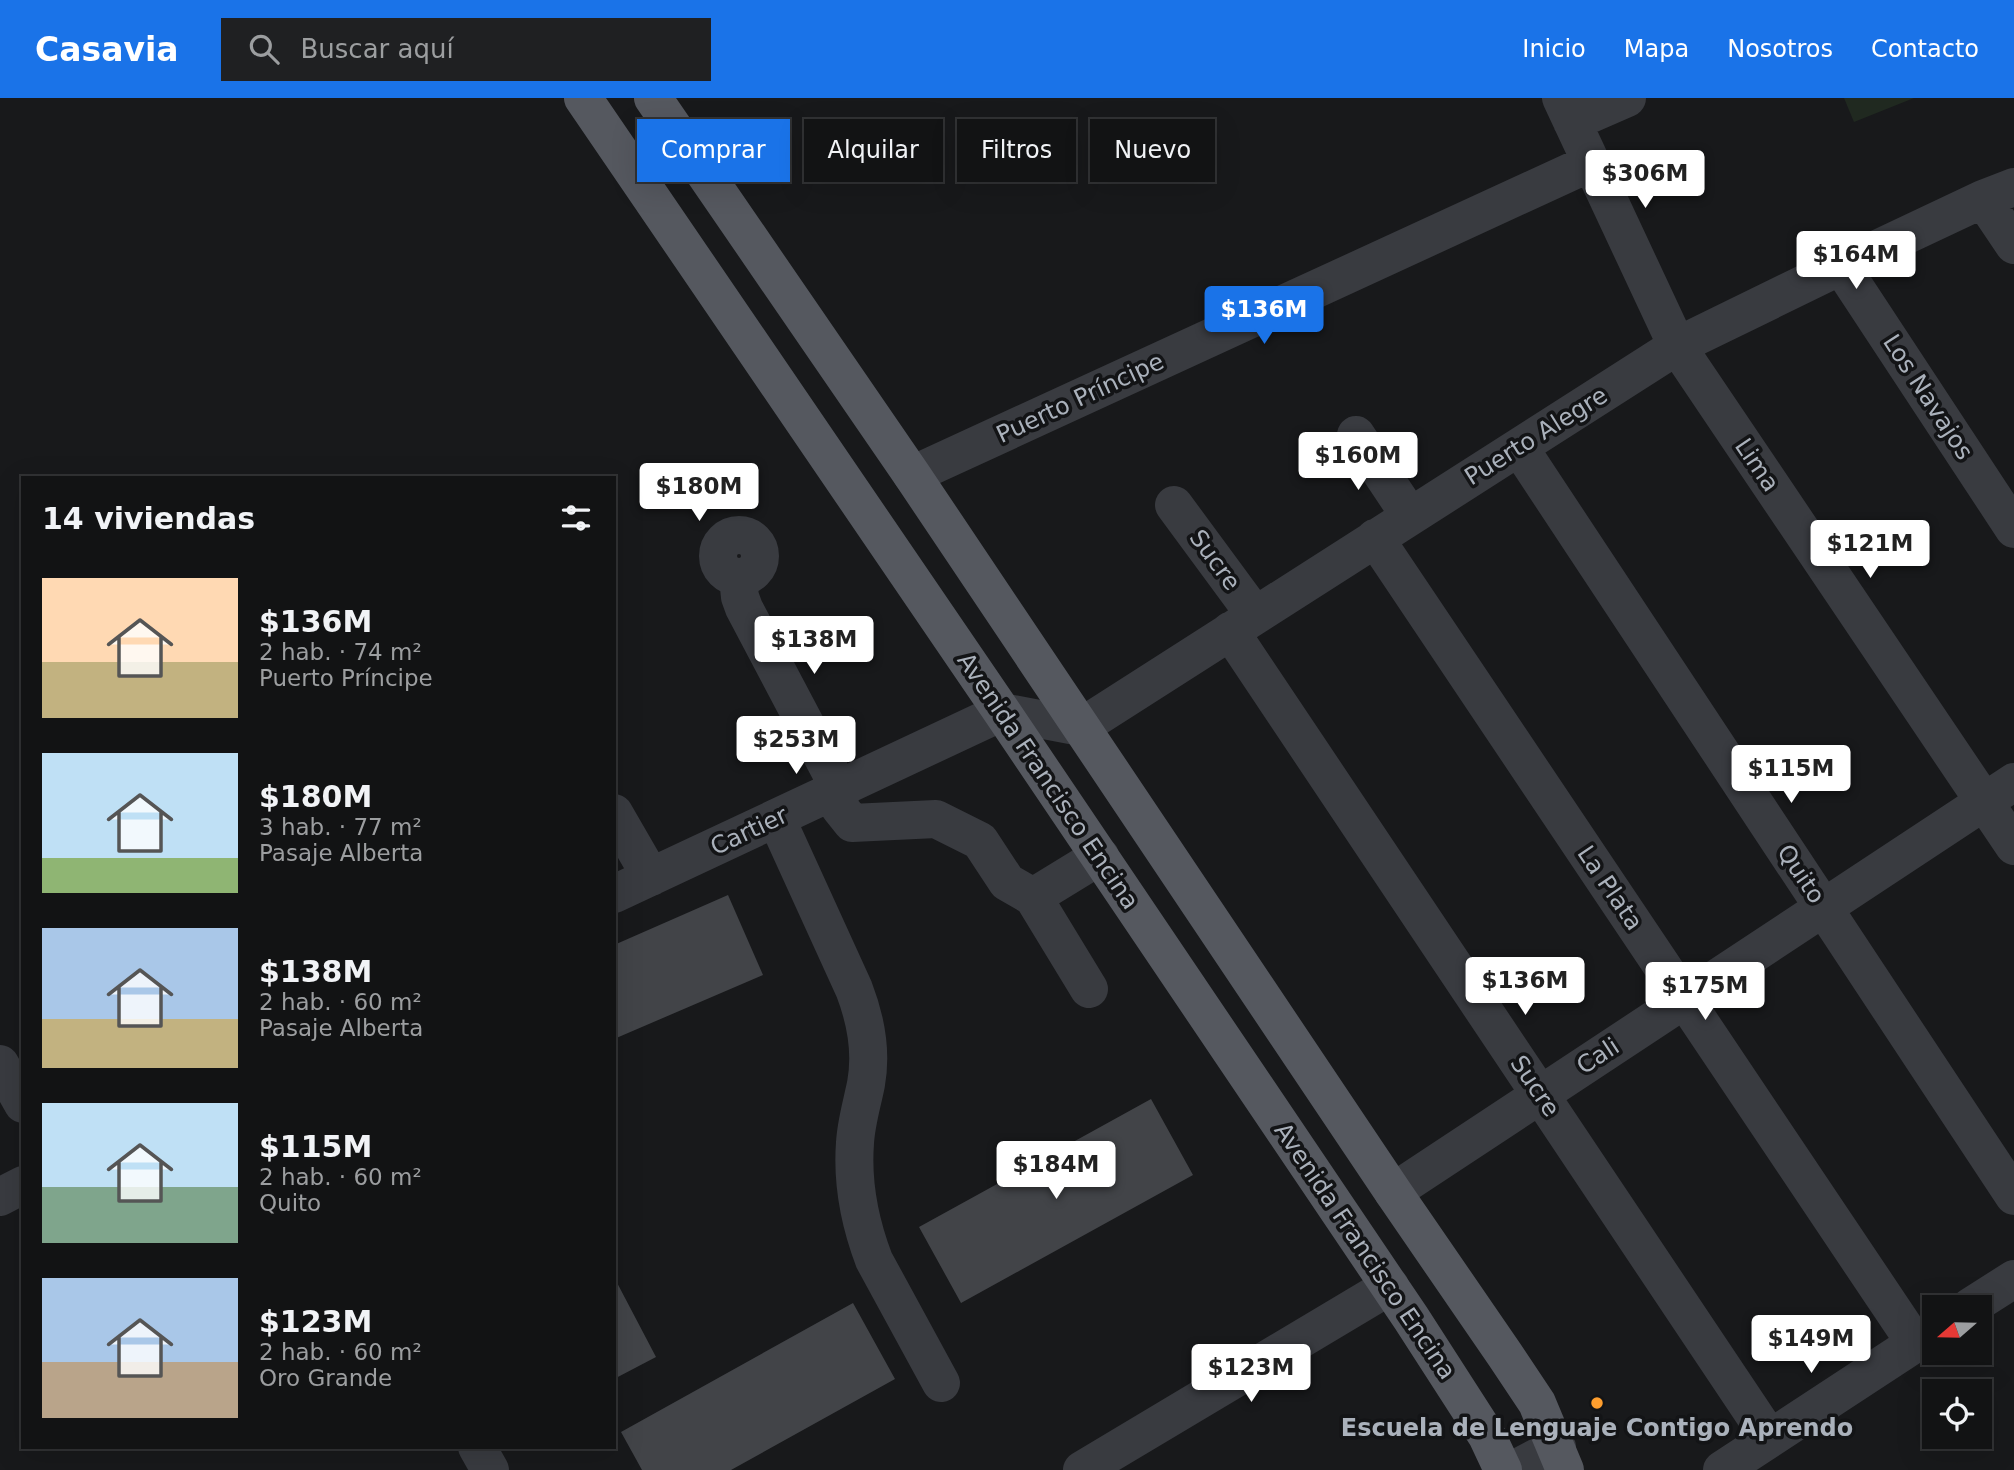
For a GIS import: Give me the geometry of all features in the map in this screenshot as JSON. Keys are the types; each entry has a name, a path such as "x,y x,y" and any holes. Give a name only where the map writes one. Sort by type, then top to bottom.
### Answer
{"main road":[{"name":"Avenida Francisco Encina","path":"583,98 1390,1286 1487,1436 1503,1470"},
{"path":"610,138 656,102 912,475 1537,1404 1561,1459"}],"street":[{"path":"1567,110 1627,98"},
{"name":"Lima","path":"1567,110 1677,346 1999,792 2014,846"},
{"name":"Puerto Príncipe","path":"912,475 1590,163"},
{"path":"1998,193 2014,245"},
{"name":"Puerto Alegre","path":"1081,727 1677,346 1998,193"},
{"name":"Los Navajos","path":"1841,266 2014,529"},
{"path":"1356,435 1410,516"},
{"name":"Quito","path":"1519,447 2014,1196"},
{"name":"Sucre","path":"1174,505 1243,623 1541,1095 1769,1437"},
{"name":"La Plata","path":"1376,538 1685,999 1922,1334"},
{"path":"738,577 744,608 839,788 840,808 852,823 936,819 980,841 1007,882 1032,897 1088,989"},
{"path":"1002,712 1081,727"},
{"name":"Cartier","path":"616,893 1002,712"},
{"name":"Cali","path":"1393,1192 1999,792"},
{"path":"616,817 652,877"},
{"path":"776,818 863,1013 869,1061 855,1143 855,1179 866,1238 874,1260 941,1383"},
{"path":"1032,897 1100,856"},
{"path":"0,1064 21,1101"},
{"path":"0,1197 21,1186"},
{"path":"1989,1295 2014,1279"},
{"path":"1082,1470 1390,1286"},
{"path":"1721,1470 1922,1338"},
{"path":"478,1449 490,1470"},
{"path":"1513,1470 1561,1459"}],"shaded area":[{"path":"1844,98 1914,98 1854,122"}],"building":[{"path":"728,895 763,975 616,1038 616,944"},
{"path":"1151,1099 1193,1175 961,1303 919,1227"},
{"path":"616,1281 656,1357 616,1378"},
{"path":"853,1303 895,1379 731,1470 642,1470 621,1432"}],"place":[{"name":"Escuela de Lenguaje Contigo Aprendo","path":"1597,1403"}]}
